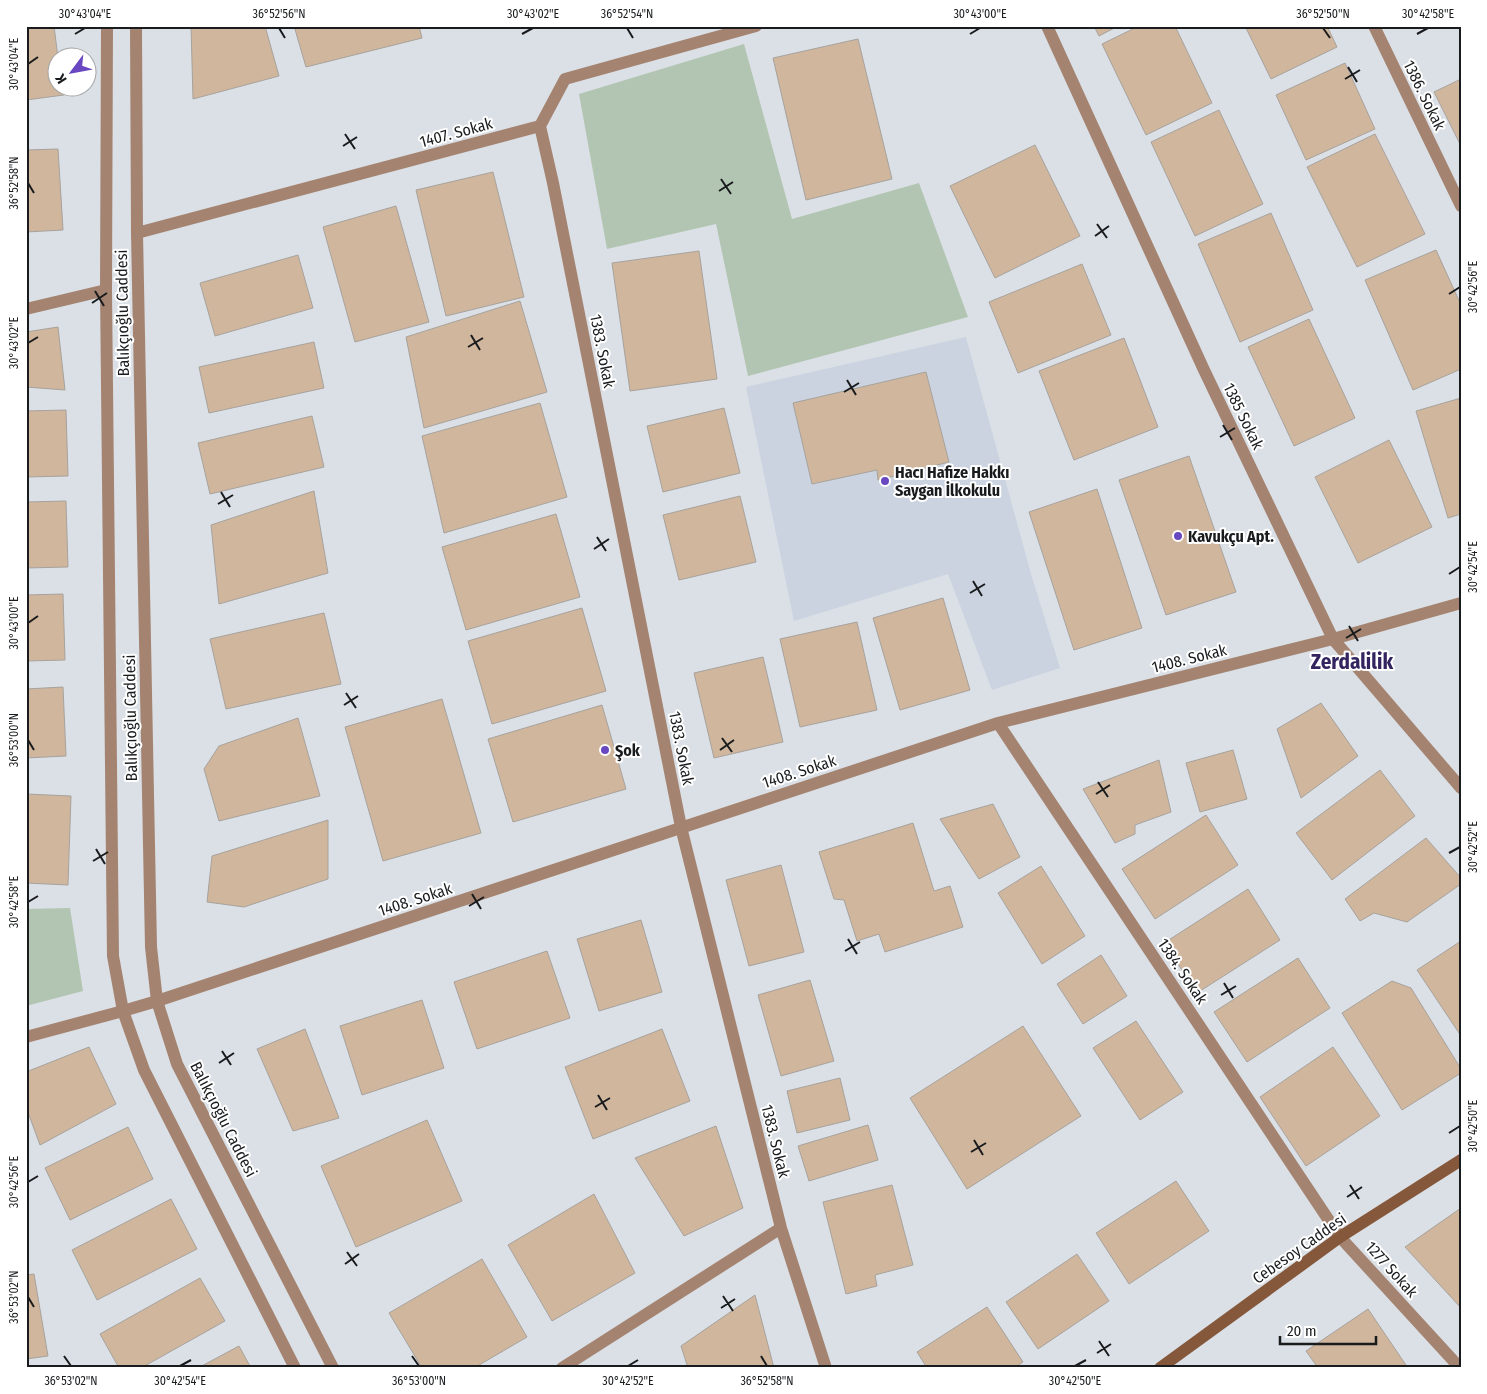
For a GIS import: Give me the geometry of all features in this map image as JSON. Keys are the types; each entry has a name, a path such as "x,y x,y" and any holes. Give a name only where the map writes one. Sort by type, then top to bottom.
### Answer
{"main road":[{"name":"Cebesoy Caddesi","path":"1160,1368 1340,1237 1461,1160"}],"street":[{"name":"Balıkçıoğlu Caddesi","path":"106,26 106,290 113,956 122,1011 144,1070 295,1368"},
{"name":"Balıkçıoğlu Caddesi","path":"136,26 137,233 151,946 157,1001 177,1064 333,1368"},
{"path":"540,126 566,79 756,26"},
{"name":"1385 Sokak","path":"1047,26 1204,370 1333,639 1461,788"},
{"name":"1386. Sokak","path":"1374,26 1461,206"},
{"name":"1407. Sokak","path":"137,233 540,126"},
{"name":"1383. Sokak","path":"540,126 553,183 681,828 781,1228 826,1368"},
{"path":"26,309 106,290"},
{"name":"1408. Sokak","path":"122,1011 998,723 1333,639 1461,603"},
{"name":"1384. Sokak","path":"998,723 1340,1237"},
{"path":"26,1037 122,1011"},
{"path":"562,1368 781,1228"},
{"name":"1277 Sokak","path":"1340,1237 1460,1368"}],"shaded area":[{"name":"Hacı Hafize Hakkı Saygan İlkokulu","path":"966,337 1031,574 1060,668 992,690 948,574 794,621 746,387"}],"green space":[{"path":"744,44 792,219 919,183 968,317 748,376 716,224 607,249 579,94"},
{"path":"70,908 83,991 26,1006 26,909"}],"building":[{"path":"26,26 54,26 57,48 48,48 48,97 26,100"},
{"path":"191,26 265,26 279,76 193,99"},
{"path":"294,26 419,26 422,38 306,67"},
{"path":"1094,26 1118,26 1099,36"},
{"path":"1139,26 1175,26 1212,103 1146,135 1102,44"},
{"path":"1245,26 1327,26 1337,47 1271,79"},
{"path":"858,39 892,179 806,200 773,58"},
{"path":"1345,63 1375,129 1306,160 1276,95"},
{"path":"1461,79 1461,146 1434,92"},
{"path":"1219,110 1263,204 1195,236 1151,142"},
{"path":"1375,134 1425,234 1357,267 1307,167"},
{"path":"1035,145 1080,236 995,278 950,186"},
{"path":"58,149 63,230 26,232 26,150"},
{"path":"493,172 524,297 446,316 416,190"},
{"path":"396,206 429,322 355,342 323,227"},
{"path":"1271,213 1313,310 1240,342 1198,244"},
{"path":"1436,250 1461,305 1461,369 1413,390 1365,280"},
{"path":"699,251 717,379 630,391 612,263"},
{"path":"298,255 313,308 215,336 200,283"},
{"path":"1082,264 1111,335 1018,373 989,302"},
{"path":"520,301 547,392 424,428 406,337"},
{"path":"1309,319 1355,418 1294,446 1248,347"},
{"path":"58,327 65,390 26,387 26,332"},
{"path":"1124,338 1158,427 1074,460 1039,371"},
{"path":"314,342 324,388 209,413 199,367"},
{"path":"926,372 949,462 878,480 877,470 812,484 793,403"},
{"path":"1461,398 1461,514 1448,518 1416,411"},
{"path":"540,403 567,497 444,533 422,436"},
{"path":"724,408 740,473 663,492 647,426"},
{"path":"66,410 68,476 26,477 26,411"},
{"path":"312,416 324,467 210,494 198,443"},
{"path":"1389,440 1432,527 1358,563 1315,477"},
{"name":"Kavukçu Apt.","path":"1189,456 1236,592 1166,615 1119,480"},
{"path":"1097,489 1142,628 1074,650 1029,512"},
{"path":"314,491 328,573 219,604 211,525"},
{"path":"740,496 756,562 679,580 663,515"},
{"path":"66,501 68,567 26,568 26,502"},
{"path":"556,514 580,597 466,630 442,547"},
{"path":"63,594 65,660 26,661 26,595"},
{"path":"943,598 970,690 900,710 873,618"},
{"path":"582,608 606,691 492,724 468,641"},
{"path":"324,613 341,684 226,709 210,639"},
{"path":"857,622 877,710 800,727 780,639"},
{"path":"763,657 783,742 714,758 694,673"},
{"path":"63,687 66,756 26,758 26,689"},
{"path":"442,699 481,833 383,861 345,727"},
{"path":"1321,703 1358,756 1301,798 1277,729"},
{"path":"602,705 626,789 513,822 488,739"},
{"path":"298,718 320,796 219,821 204,769 219,746"},
{"path":"1233,750 1247,799 1200,812 1186,763"},
{"path":"1159,760 1171,812 1135,825 1135,834 1115,843 1083,789"},
{"path":"1380,770 1415,816 1332,880 1296,833"},
{"path":"26,794 71,796 68,885 26,883"},
{"path":"993,804 1020,857 979,879 940,819"},
{"path":"1206,815 1238,865 1155,919 1122,869"},
{"path":"328,820 328,879 244,907 207,902 212,856"},
{"path":"913,823 934,891 950,886 963,927 885,952 879,934 857,941 844,900 834,899 819,852"},
{"path":"1426,838 1461,878 1461,884 1407,922 1374,913 1360,921 1345,899"},
{"path":"781,865 804,952 749,966 726,880"},
{"path":"1041,866 1085,936 1042,964 998,893"},
{"path":"1248,889 1280,940 1197,993 1164,943"},
{"path":"641,920 662,992 599,1011 577,939"},
{"path":"1461,941 1461,1036 1417,970"},
{"path":"547,951 570,1018 477,1049 454,982"},
{"path":"1101,955 1127,996 1083,1024 1057,984"},
{"path":"1298,958 1330,1008 1247,1062 1214,1012"},
{"path":"810,980 834,1061 781,1076 758,995"},
{"path":"1392,981 1411,988 1461,1069 1461,1073 1402,1110 1342,1013"},
{"path":"422,1000 444,1068 362,1095 340,1026"},
{"path":"1136,1021 1183,1092 1140,1120 1093,1048"},
{"path":"1023,1026 1081,1116 967,1189 910,1098"},
{"path":"305,1029 339,1118 293,1131 257,1049"},
{"path":"662,1029 690,1101 593,1139 565,1067"},
{"path":"89,1047 116,1104 40,1145 26,1107 26,1072"},
{"path":"1333,1047 1380,1116 1306,1166 1260,1097"},
{"path":"840,1078 850,1120 797,1133 787,1091"},
{"path":"427,1120 462,1201 356,1247 321,1166"},
{"path":"868,1125 878,1160 809,1181 798,1146"},
{"path":"716,1126 743,1208 684,1236 635,1158"},
{"path":"128,1127 153,1179 70,1220 45,1168"},
{"path":"1176,1181 1209,1231 1129,1284 1096,1233"},
{"path":"892,1185 913,1265 875,1275 877,1286 846,1294 823,1202"},
{"path":"594,1194 635,1273 552,1321 508,1245"},
{"path":"171,1199 197,1249 97,1300 72,1250"},
{"path":"1461,1208 1461,1308 1405,1247"},
{"path":"1077,1254 1109,1301 1038,1349 1006,1302"},
{"path":"482,1259 527,1337 474,1368 422,1368 389,1313"},
{"path":"34,1274 48,1356 26,1359 26,1275"},
{"path":"200,1278 225,1321 141,1368 119,1368 100,1334"},
{"path":"755,1295 774,1368 688,1368 681,1346"},
{"path":"987,1307 1023,1362 1014,1368 927,1368 917,1352"},
{"path":"1368,1309 1408,1368 1318,1368 1306,1351"},
{"path":"239,1346 251,1368 198,1368"}],"place":[{"name":"Hacı Hafize Hakkı Saygan İlkokulu","path":"885,481"},
{"name":"Kavukçu Apt.","path":"1178,536"},
{"name":"Şok","path":"605,750"}],"district":[{"name":"Zerdalilik","path":"1352,662"}]}
